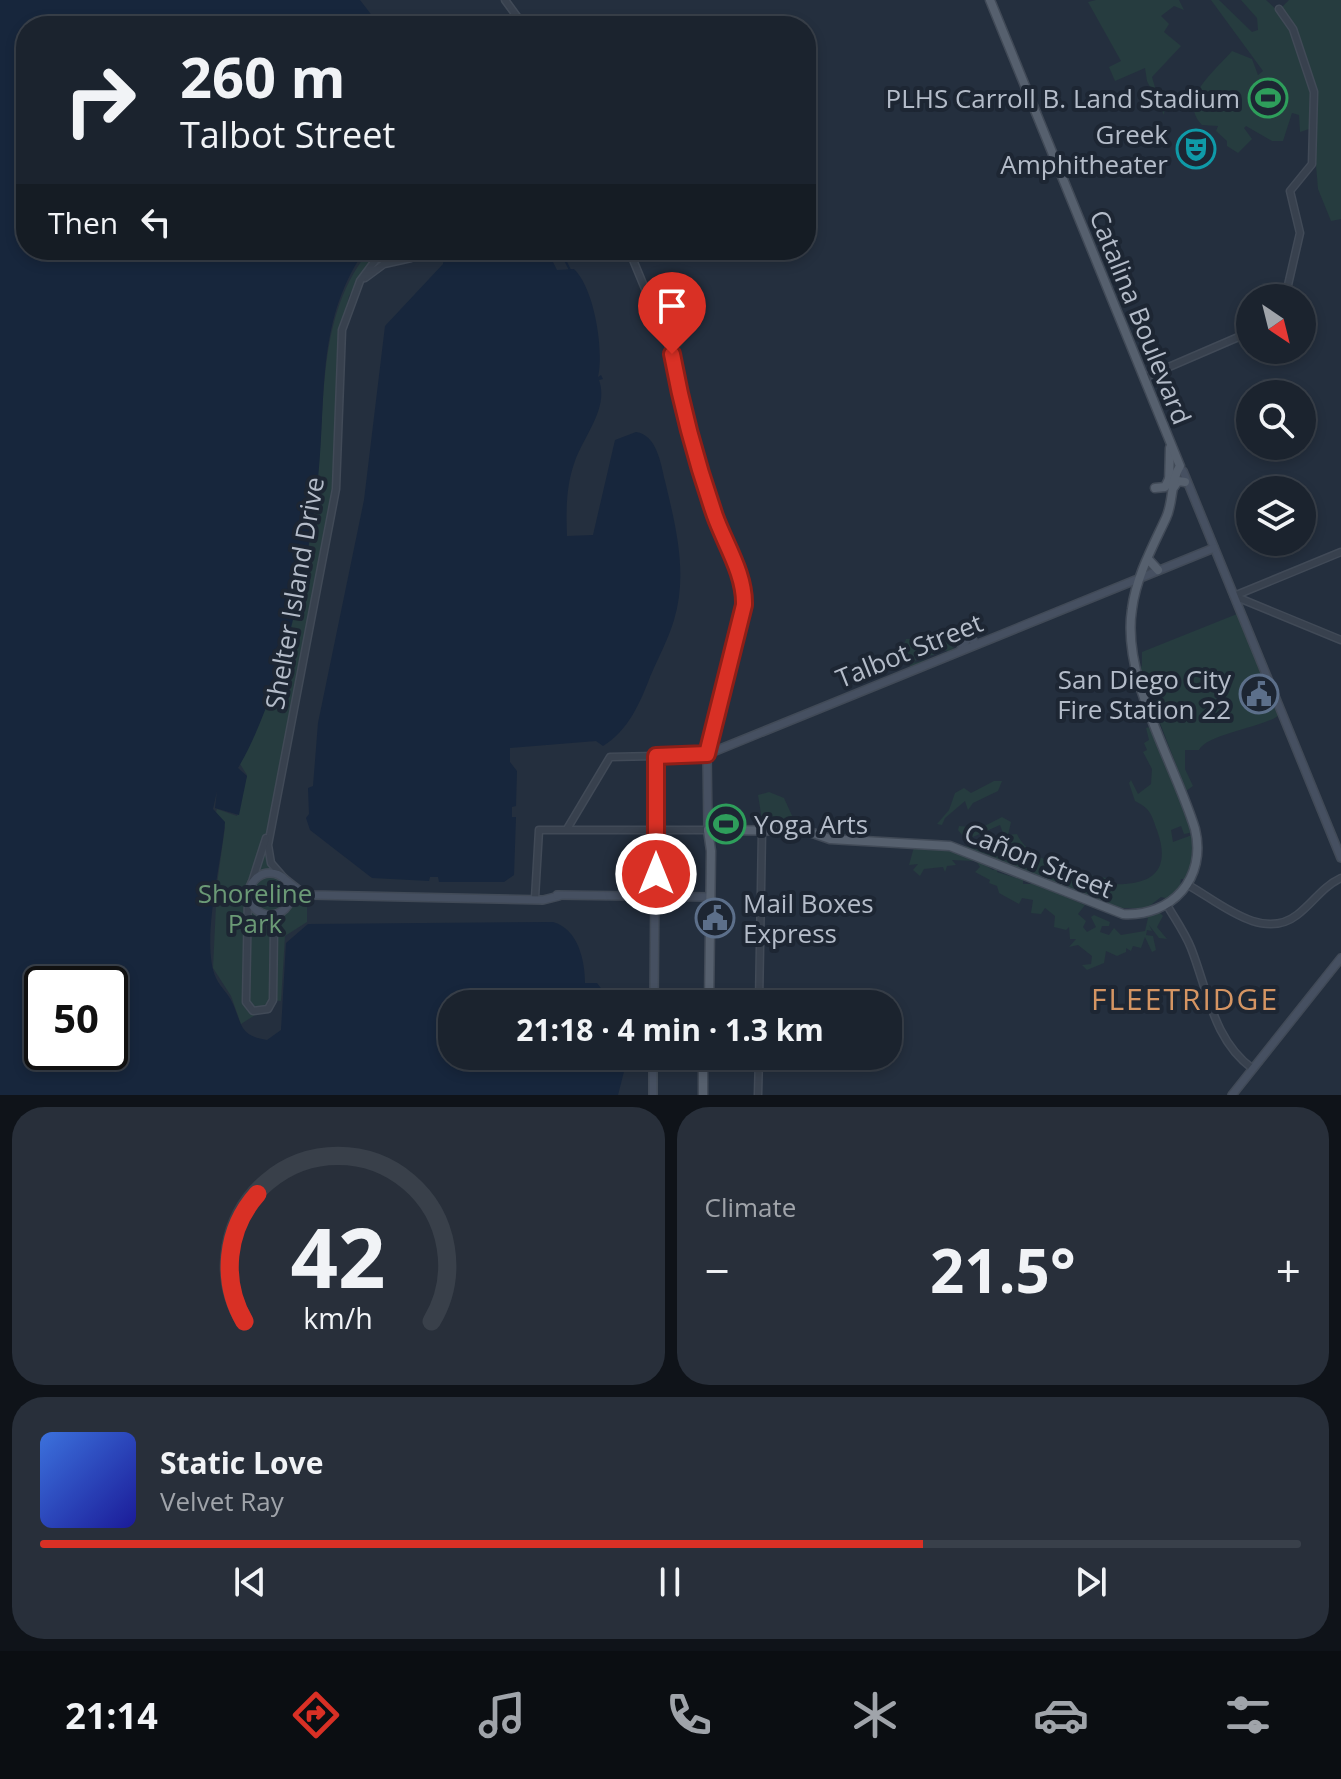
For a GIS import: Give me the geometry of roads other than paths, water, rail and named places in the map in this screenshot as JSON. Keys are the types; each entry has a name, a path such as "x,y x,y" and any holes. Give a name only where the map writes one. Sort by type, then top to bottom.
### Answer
{"main road":[{"name":"Catalina Boulevard","path":"990,0 1341,858"},
{"path":"1162,525 1170,479 1168,436"},
{"name":"Catalina Boulevard","path":"1182,468 1213,546"},
{"path":"1167,905 1188,885 1197,857 1197,833 1138,675 1131,645 1131,611 1140,578 1182,468"},
{"path":"1155,488 1165,487 1170,479"},
{"path":"1173,488 1178,481 1185,482"},
{"name":"Talbot Street","path":"656,756 707,754 960,651 969,636 976,644 1213,546"},
{"path":"1196,555 1211,554 1218,559"},
{"path":"1148,558 1158,570"},
{"path":"706,990 712,830 707,754"},
{"path":"654,990 656,756"},
{"name":"Cañon Street","path":"712,830 810,832 830,839 947,845 1109,911 1135,914 1167,905"},
{"path":"251,885 266,873 312,895 708,897"},
{"name":"Shelter Island Drive","path":"285,880 291,892 289,904"},
{"name":"Shelter Island Drive","path":"248,896 251,885"},
{"path":"248,896 259,913 279,914 289,904 312,895"},
{"path":"1232,1095 1341,958"},
{"path":"653,1070 653,1095"},
{"path":"705,1095 706,1070"}],"street":[{"path":"1279,9 1293,29 1314,97 1312,164 1290,191 1300,233 1288,284"},
{"name":"Shelter Island Drive","path":"285,880 268,854 336,489 339,355 344,322 354,294 376,260"},
{"name":"Shelter Island Drive","path":"354,294 370,272 385,263 400,260"},
{"path":"633,260 669,347 688,426 715,514 744,592 742,616 707,754"},
{"path":"1146,381 1148,376 1236,341"},
{"path":"1234,596 1341,552"},
{"path":"1234,596 1341,640"},
{"name":"Talbot Street","path":"567,829 608,758 614,755 656,756"},
{"name":"Shelter Island Drive","path":"251,885 276,804"},
{"path":"535,898 536,833 543,829 712,830"},
{"path":"759,990 762,831"},
{"path":"1188,885 1252,922 1271,925 1295,917 1323,889 1341,878"},
{"name":"Shelter Island Drive","path":"248,896 246,998 253,1011 268,1009 273,1000 274,929 279,914"},
{"path":"1167,905 1191,947 1213,1018 1239,1057 1253,1069"},
{"path":"758,1095 759,1070"}],"water":[{"path":"0,0 360,0 372,16 16,16 16,260 359,260 338,305 331,333 314,514 291,629 267,704 238,768 247,776 239,815 215,808 217,791 213,809 225,822 213,902 212,963 216,978 231,1000 243,1028 252,1036 267,1040 281,1030 286,943 308,924 553,922 569,931 574,938 584,965 585,983 597,983 602,990 438,990 438,1070 624,1070 618,1095 0,1095"},
{"path":"444,260 552,260 557,270 574,269 592,305 599,337 598,377 601,375 603,379 599,380 601,401 598,411 570,479 567,536 593,535 615,440 636,432 649,439 657,451 679,550 680,585 674,620 637,706 619,733 603,746 596,741 510,748 510,762 517,771 516,806 512,807 512,817 516,817 514,875 504,882 439,882 438,877 430,877 429,881 372,878 310,830 306,818 309,814 308,788 313,786 318,723 364,500 385,326"}],"waterway":[{"path":"565,260 570,270"}],"place":[{"name":"PLHS Carroll B. Land Stadium","path":"1268,98"},
{"name":"Greek Amphitheater","path":"1196,149"},
{"name":"San Diego City Fire Station 22","path":"1259,694"},
{"name":"Yoga Arts","path":"726,824"},
{"name":"Mail Boxes Express","path":"715,918"}],"district":[{"name":"FLEETRIDGE","path":"1185,998"}],"park label":[{"name":"Shoreline Park","path":"255,908"}]}
